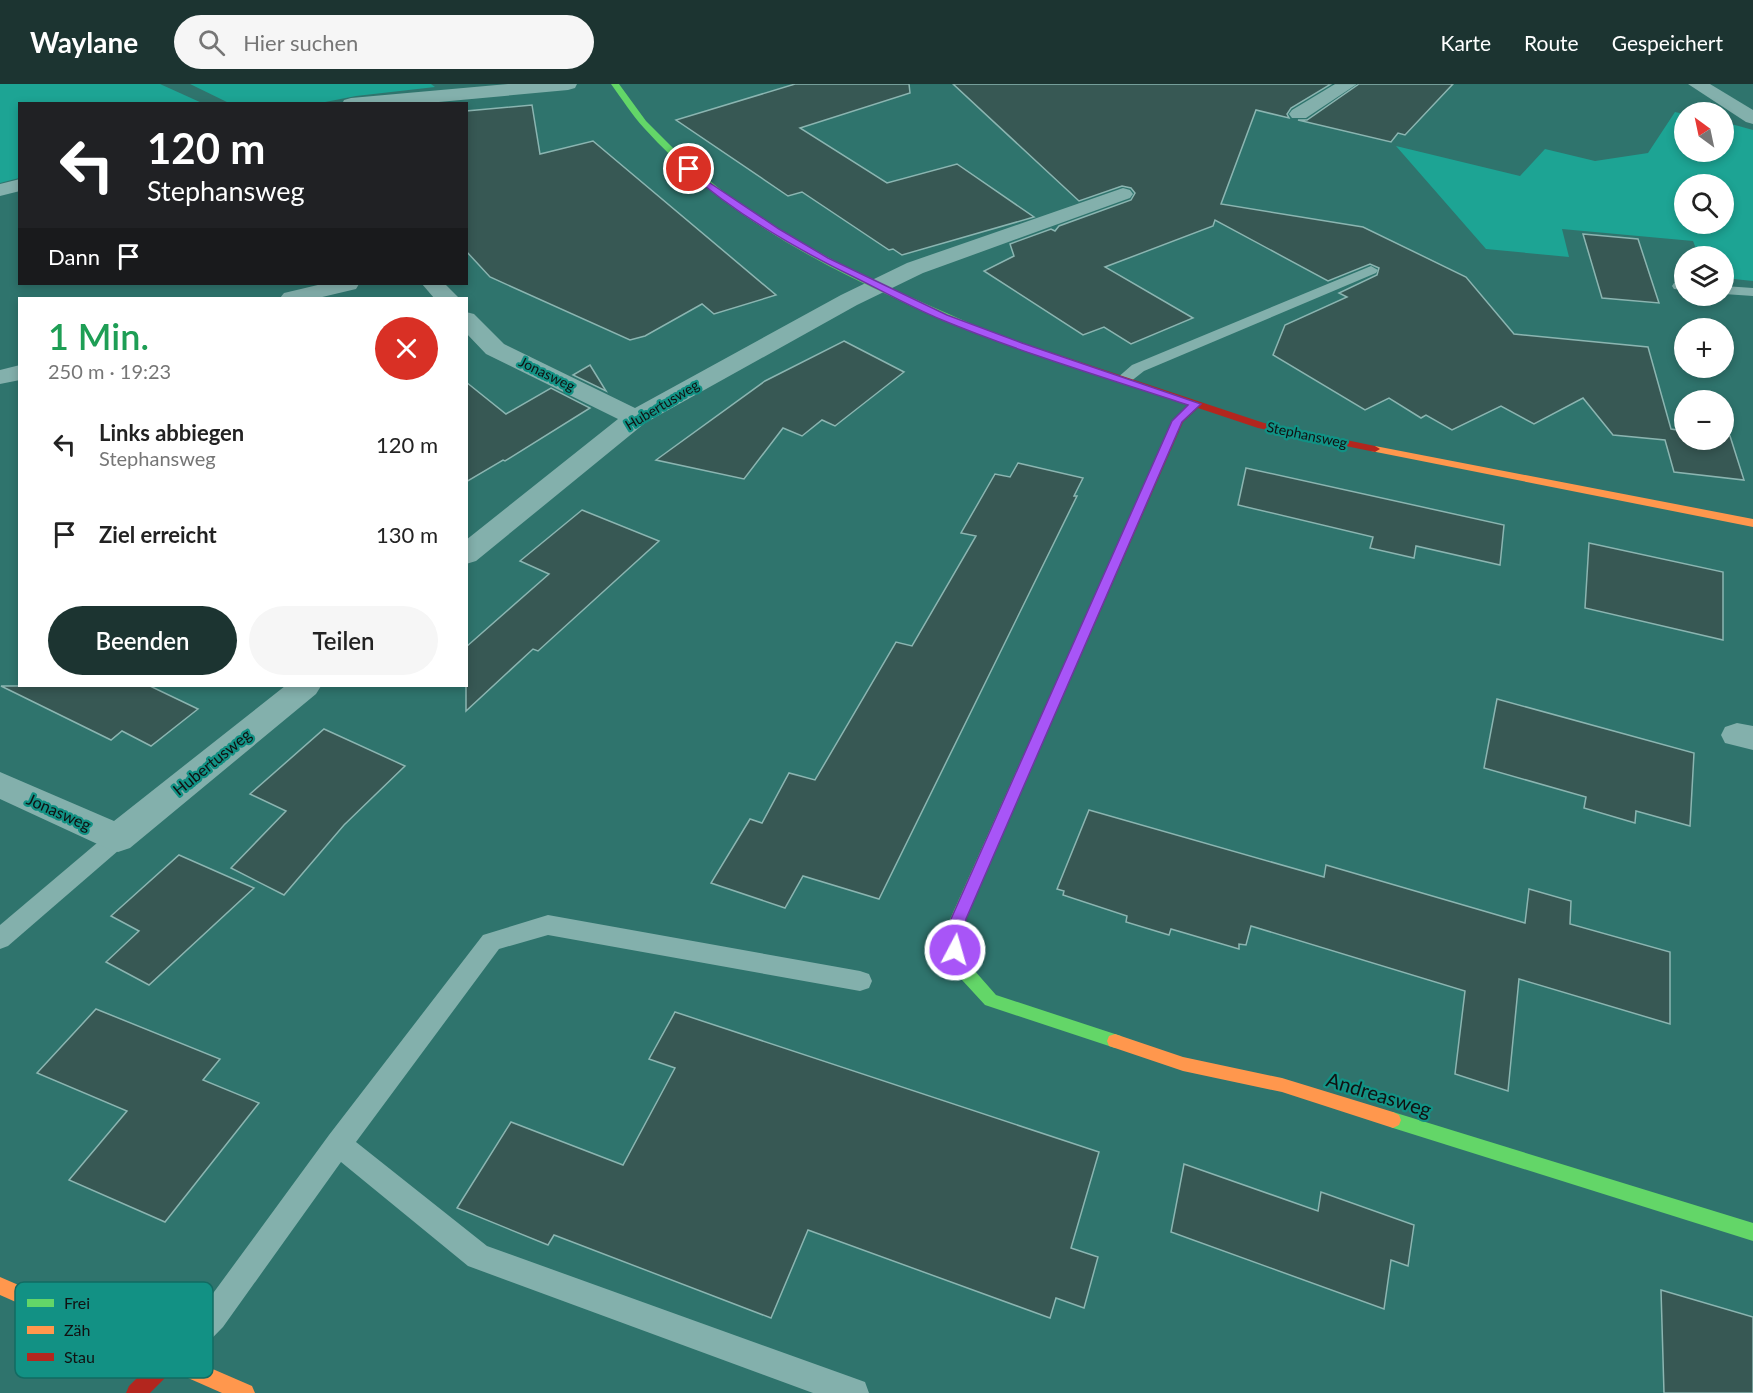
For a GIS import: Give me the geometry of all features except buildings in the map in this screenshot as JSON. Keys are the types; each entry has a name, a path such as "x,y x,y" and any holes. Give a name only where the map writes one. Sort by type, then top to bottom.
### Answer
{"street":[{"path":"373,102 568,84"},
{"name":"Stephansweg","path":"615,84 646,127 707,184 760,222 825,260 944,317 1018,345 1262,426 1490,473 1753,523"},
{"path":"1299,114 1348,84"},
{"path":"1697,84 1753,118"},
{"path":"0,190 18,186"},
{"path":"878,285 915,268 1123,194"},
{"path":"296,297 344,285"},
{"path":"434,285 446,297"},
{"name":"Hubertusweg","path":"470,549 636,418 878,285"},
{"name":"Jonasweg","path":"468,321 495,349 636,418"},
{"path":"0,377 18,372"},
{"name":"Andreasweg","path":"1196,404 1178,421 958,919 955,950 968,975 991,1000 1183,1064 1282,1086 1753,1232"},
{"name":"Hubertusweg","path":"118,838 304,687"},
{"name":"Jonasweg","path":"0,785 118,838"},
{"path":"0,1286 15,1293"},
{"path":"136,1393 151,1378"},
{"path":"209,1378 245,1393"}],"lane":[{"path":"1124,379 1138,368 1371,270"},
{"path":"1734,291 1753,292"},
{"path":"0,939 118,838"},
{"path":"213,1317 338,1144 491,942 548,925 860,981"},
{"path":"338,1144 478,1257 854,1393"}],"green space":[{"path":"0,84 160,84 200,102 18,102 18,178 0,183"},
{"path":"190,84 431,84 435,87 325,102 227,102"},
{"path":"1674,114 1674,162 1734,162 1734,125 1753,130 1753,281 1734,279 1734,246 1695,246 1693,241 1562,229 1569,257 1486,249 1396,146 1520,176 1545,149 1595,161 1648,153"}],"traffic: fast":[{"path":"615,84 644,123 684,164 723,196 765,225 855,276 901,298 996,337"},
{"path":"1030,756 958,919 955,950 968,975 991,1000 1115,1041"},
{"path":"1393,1120 1753,1232"}],"traffic: slow":[{"path":"1375,449 1753,523"},
{"path":"1115,1041 1183,1064 1282,1085 1393,1120"},
{"path":"0,1286 15,1293"},
{"path":"211,1378 245,1393"}],"traffic: jam":[{"path":"996,337 1262,426 1375,449"},
{"path":"1030,756 1178,421 1196,404"},
{"path":"136,1393 151,1378"}],"route":[{"path":"689,169 760,222 825,260 944,317 1018,345 1196,404 1178,421 1139,507 958,919 955,950"}]}
